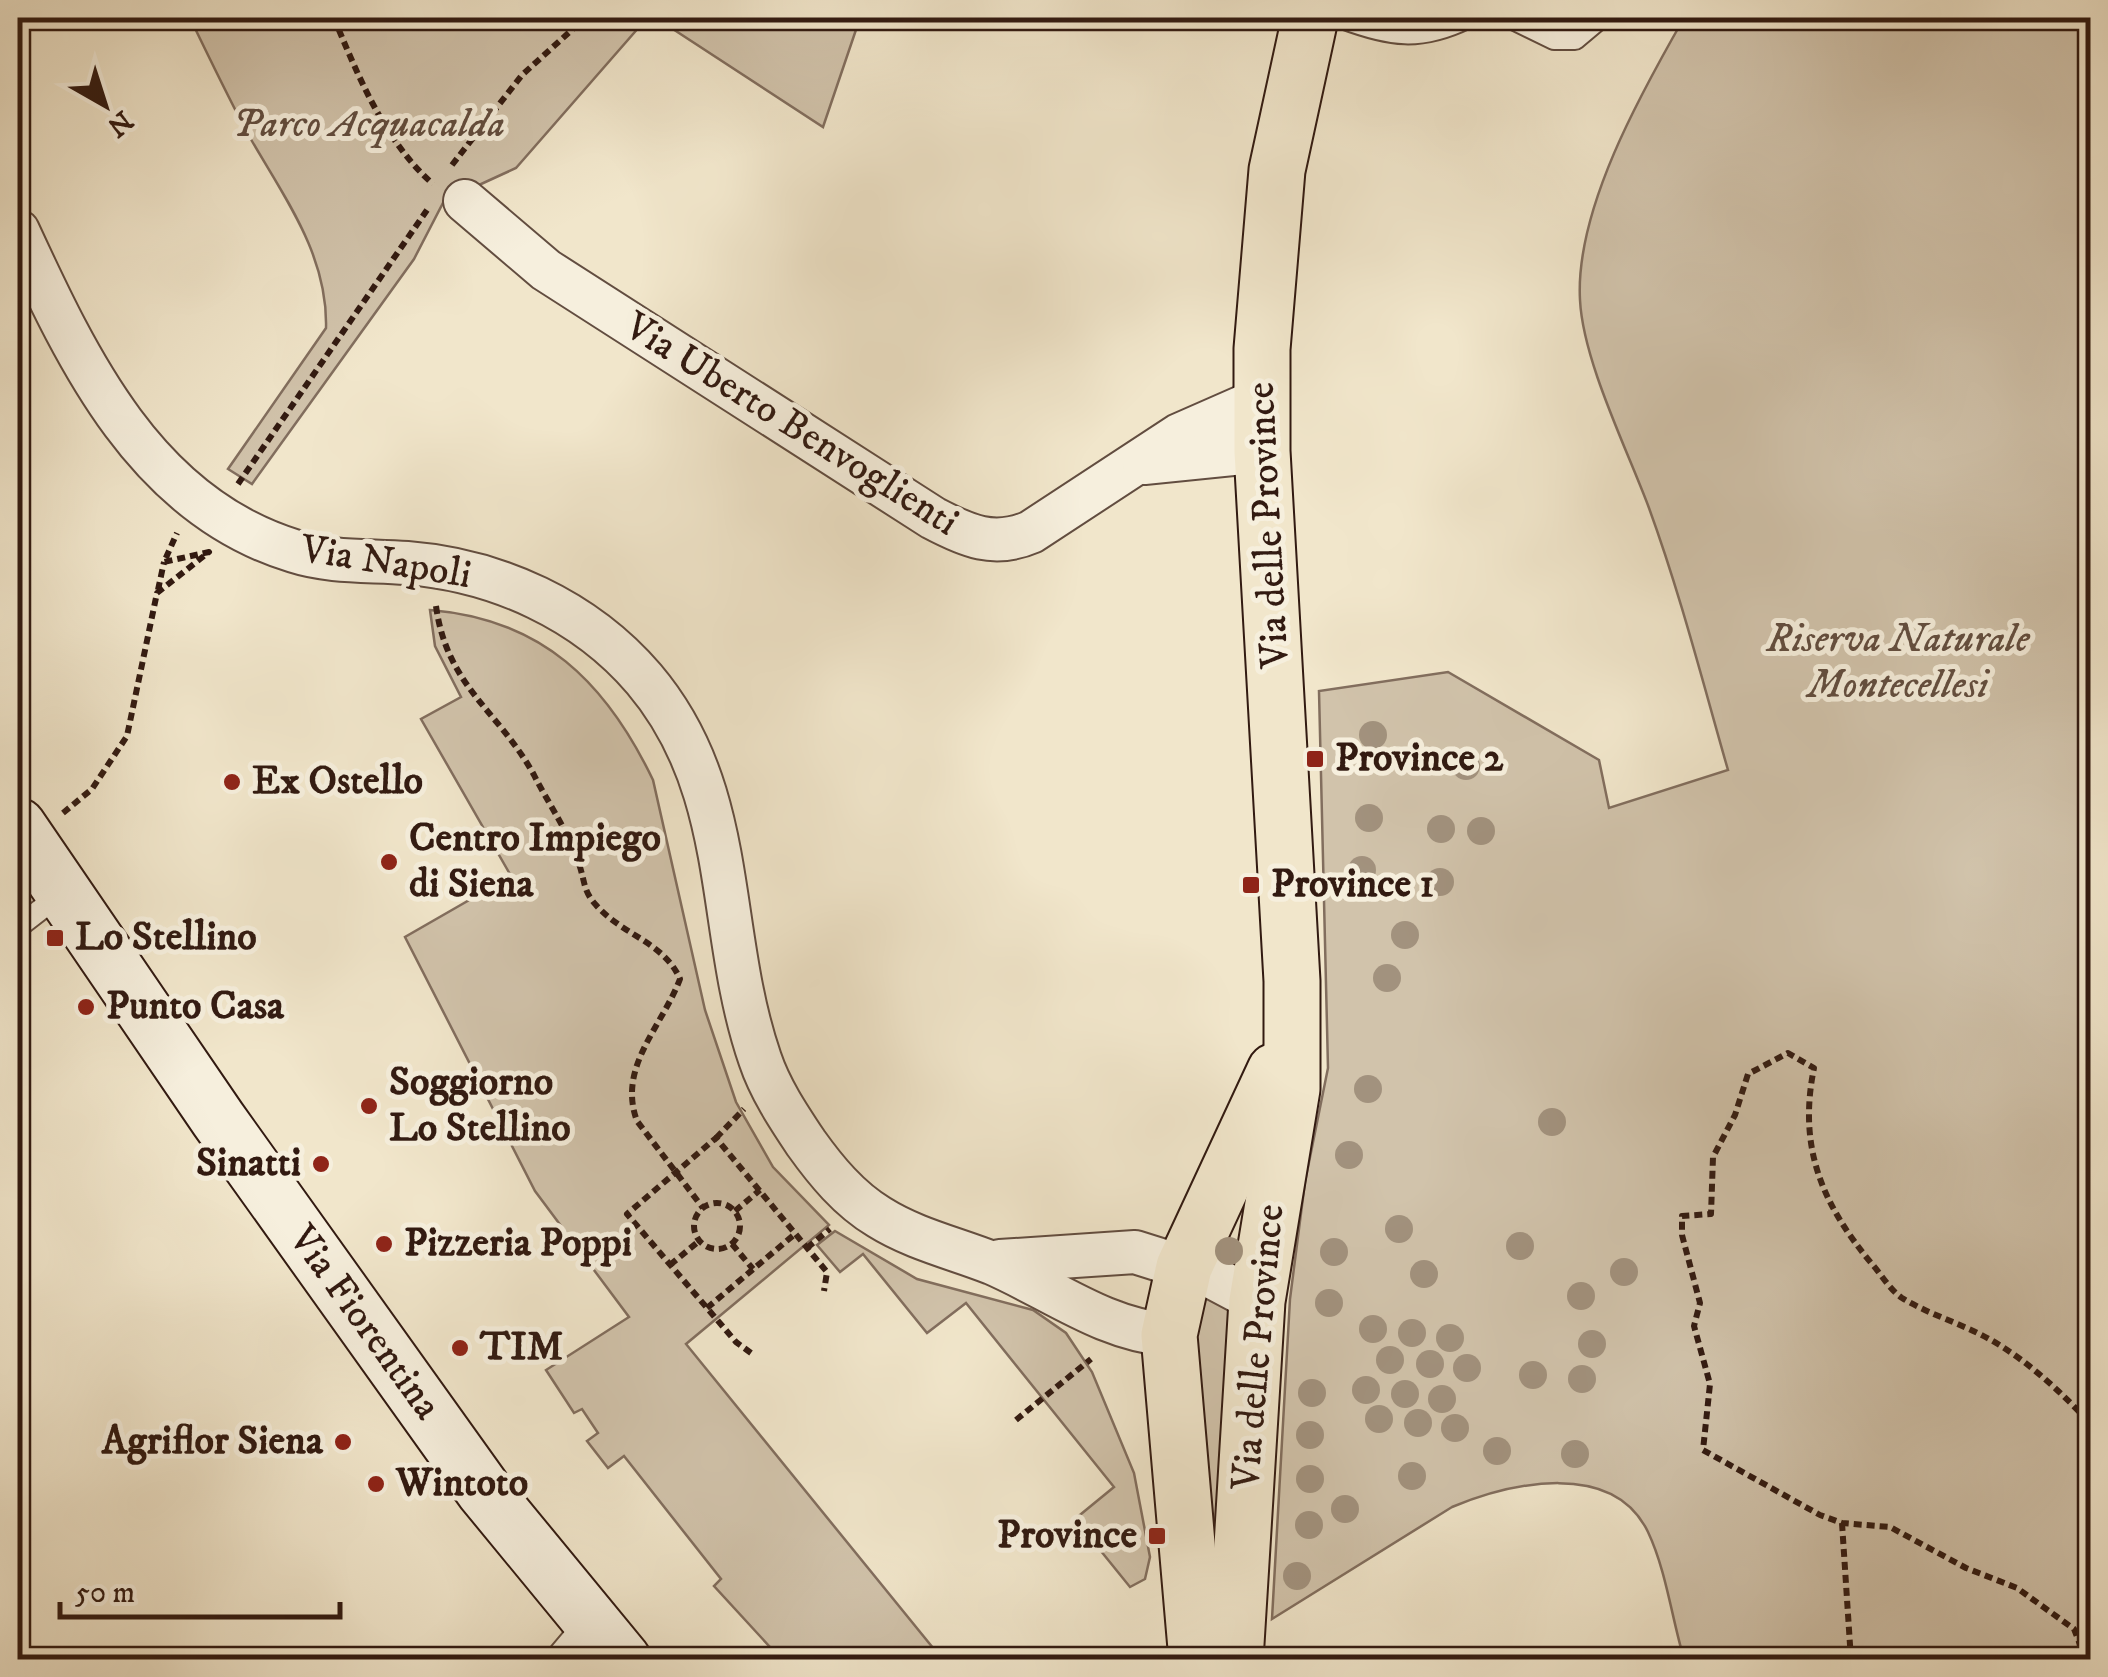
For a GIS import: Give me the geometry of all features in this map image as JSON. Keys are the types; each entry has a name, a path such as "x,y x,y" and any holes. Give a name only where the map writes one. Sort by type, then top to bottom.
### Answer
{"main road":[{"name":"Via delle Province","path":"1235,1660 1256,1302 1290,1107 1288,891 1262,425 1277,170 1310,18"},
{"name":"Via Fiorentina","path":"18,826 484,1491 588,1646"},
{"name":"Via delle Province","path":"1196,1660 1160,1260 1215,1199 1292,1036"}],"street":[{"name":"Via Uberto Benvoglienti","path":"452,196 560,280 964,534 987,540 1019,537 1134,464 1262,425"},
{"name":"Via Napoli","path":"18,231 122,426 152,462 198,502 253,535 308,555 432,566 524,591 589,628 639,673 680,728 708,793 753,1038 773,1091 825,1168 858,1202 904,1230 984,1260 1106,1322 1168,1335"},
{"name":"Via Napoli","path":"984,1260 1160,1260"},
{"path":"1160,1260 1256,1302"}],"lane":[{"path":"1342,18 1399,36 1433,32 1467,18"},
{"path":"1511,18 1554,39 1574,39 1600,18"},
{"path":"18,927 62,893"}],"path":[{"path":"334,18 357,73 409,163 452,196"},
{"path":"237,485 452,196 482,121 522,75 584,18"},
{"path":"74,829 63,813 92,789 127,736 164,562 183,524"},
{"path":"157,593 209,552 164,562"},
{"path":"436,608 449,659 530,769 580,864 582,887 598,908 642,942 660,950 680,979 645,1044 630,1084 636,1121 703,1208"},
{"path":"2086,1660 2074,1629 2017,1588 1966,1568 1890,1527 1842,1523 1702,1450 1710,1384 1694,1326 1700,1303 1682,1234 1682,1216 1711,1214 1713,1157 1735,1115 1748,1074 1788,1053 1814,1068 1806,1109 1814,1166 1831,1205 1861,1251 1898,1296 1994,1342 2061,1392 2090,1424"},
{"path":"744,1108 716,1138 627,1214 736,1342 752,1352"},
{"path":"716,1138 827,1272 824,1291"},
{"path":"736,1211 760,1190"},
{"path":"716,1202 736,1211 741,1224 732,1244 715,1250 699,1241 694,1220 703,1208 716,1202"},
{"path":"807,1248 835,1225"},
{"path":"707,1308 795,1234"},
{"path":"670,1265 699,1241"},
{"path":"732,1244 753,1269"},
{"path":"1016,1420 1091,1359"},
{"path":"1842,1523 1852,1660"}],"green space":[{"name":"Parco Acquacalda","path":"190,18 647,18 516,168 444,201 414,259 252,484 228,469 326,328 325,301 312,251 301,227 249,136"},
{"path":"656,18 860,18 823,127"},
{"name":"Riserva Naturale Montecellesi","path":"1684,18 2090,18 2090,1659 1684,1659 1654,1547 1632,1509 1611,1494 1559,1483 1502,1491 1452,1507 1272,1619 1290,1299 1305,1182 1328,1068 1319,691 1448,672 1599,760 1609,808 1728,770 1660,540 1597,377 1580,300 1581,265 1599,191 1631,116"},
{"path":"430,610 505,627 566,662 614,713 653,780 705,1010 736,1102 773,1167 829,1225 686,1344 942,1659 781,1659 714,1586 721,1579 624,1456 608,1468 587,1441 598,1433 582,1409 574,1413 546,1370 629,1317 535,1191 405,937 511,876 421,719 461,697 435,646"},
{"path":"835,1231 917,1279 1033,1310 1066,1333 1092,1372 1134,1473 1150,1557 1145,1579 1130,1587 1075,1519 1114,1487 966,1303 927,1333 863,1254 840,1272 817,1245"},
{"path":"1199,1293 1231,1304 1220,1526 1205,1527 1190,1419"}],"place":[{"name":"Province 2","path":"1315,759"},
{"name":"Ex Ostello","path":"232,782"},
{"name":"Centro Impiego di Siena","path":"389,862"},
{"name":"Province 1","path":"1251,885"},
{"name":"Lo Stellino","path":"55,938"},
{"name":"Punto Casa","path":"86,1007"},
{"name":"Soggiorno Lo Stellino","path":"369,1106"},
{"name":"Sinatti","path":"321,1164"},
{"name":"Pizzeria Poppi","path":"384,1244"},
{"name":"TIM","path":"460,1348"},
{"name":"Agriflor Siena","path":"343,1442"},
{"name":"Wintoto","path":"376,1484"},
{"name":"Province","path":"1157,1536"}]}
